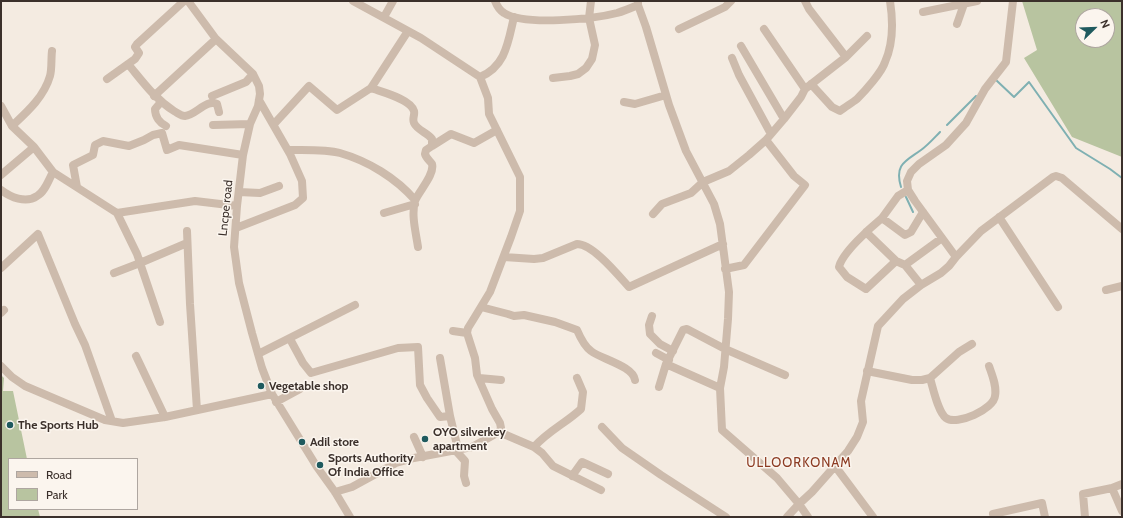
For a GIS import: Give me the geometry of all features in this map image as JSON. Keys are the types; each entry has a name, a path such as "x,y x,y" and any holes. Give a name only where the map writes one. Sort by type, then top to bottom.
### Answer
{"street":[{"path":"107,79 138,56 135,47 137,44 184,1"},
{"name":"Lncpe road","path":"188,1 216,39 253,74 259,86 259,100 250,124 243,155 237,206 234,247 239,283 262,368 272,394 350,517"},
{"path":"335,492 352,487 396,463 472,447 499,432 500,423 492,409 479,378 467,333 468,328 490,292 520,211 520,177 514,162 489,114 488,98 480,77 408,31 354,1"},
{"path":"384,17 393,1"},
{"path":"495,1 498,9 503,13 514,17 572,20 618,13 638,3 666,94 686,151 714,204 720,224 728,292 724,367 720,388 722,430 777,478 808,517"},
{"path":"553,78 578,74 586,68 592,59 594,46 589,18 591,1"},
{"path":"679,29 725,7 731,1"},
{"path":"805,1 846,57"},
{"path":"764,29 808,86 832,107 840,111 857,98 885,63 889,50 892,17 890,1"},
{"path":"923,12 977,1"},
{"path":"956,257 908,190 907,181 911,172 919,164 946,145 966,122 986,89 1006,62 1013,1"},
{"path":"957,24 964,4"},
{"path":"480,77 488,74 497,66 502,58 514,17"},
{"path":"274,124 309,86 337,110 371,88 408,31"},
{"path":"653,214 662,204 691,193 703,182 729,171 769,137 808,86 846,57 868,36"},
{"path":"154,96 216,39"},
{"path":"741,46 784,119"},
{"path":"12,126 33,105 44,90 50,76 52,51"},
{"path":"725,269 744,265 805,185 794,176 769,137 732,58"},
{"path":"128,64 154,96 181,115 188,116 210,103 217,104 220,112"},
{"path":"212,96 246,82 253,74"},
{"path":"371,88 405,101 412,106 414,112 414,124 429,135 432,139 432,146"},
{"path":"624,102 635,104 666,94"},
{"path":"236,228 295,204 303,198 302,181 288,150 259,100"},
{"path":"161,102 155,109 155,112 161,123 166,126"},
{"path":"1,106 12,126 34,147 53,172 117,213 140,263 160,322"},
{"path":"213,125 250,124"},
{"path":"418,247 415,222 415,202 432,168 432,164 425,154 426,150 451,134 474,143 497,130"},
{"path":"77,187 73,165 93,155 95,146 102,141 129,146 153,135 162,133 167,150 179,145 243,155"},
{"path":"1,175 34,147"},
{"path":"288,150 339,152 364,162 398,183 406,190 415,202"},
{"path":"1,190 12,198 29,199 38,196 53,172"},
{"path":"787,517 812,492 848,451 863,422 861,401 878,326 903,299 949,266 982,231 1056,176 1062,178 1122,229"},
{"path":"239,192 260,193 279,186"},
{"path":"896,260 866,289 847,277 839,267 839,265 866,232 882,218 898,196 908,190"},
{"path":"117,213 195,202 237,206"},
{"path":"384,213 415,202"},
{"path":"882,218 905,235 911,232 923,212"},
{"path":"999,217 1058,307"},
{"path":"187,231 191,336 197,410"},
{"path":"866,232 896,260 905,265 921,285"},
{"path":"1,268 38,234 85,345 112,421"},
{"path":"905,265 942,238"},
{"path":"114,273 187,243"},
{"path":"504,257 534,259 543,258 577,244 582,244 600,258 629,287 723,244"},
{"path":"1106,290 1122,286"},
{"path":"258,354 355,305"},
{"path":"481,307 514,316 524,315 555,322 577,330 591,351 626,369 635,380"},
{"path":"652,316 650,334 660,344 673,351"},
{"path":"659,387 668,362 683,330 687,329 725,349 785,375"},
{"path":"452,331 467,333"},
{"path":"290,339 303,363 311,373 398,348 418,347 420,384 423,391 440,417 450,416"},
{"path":"868,371 912,380 930,378 959,352 972,344"},
{"path":"656,353 668,362 720,388"},
{"path":"136,356 165,417"},
{"path":"440,358 457,450 465,461 464,476 466,483"},
{"path":"1,366 12,377 26,386 105,420 123,423 165,417 272,394"},
{"path":"930,378 941,412 947,418 955,421 984,410 992,404 996,396 989,366"},
{"path":"479,378 501,380"},
{"path":"534,447 548,433 569,421 581,409 583,392 577,378"},
{"path":"276,402 300,389"},
{"path":"602,427 622,448 726,517"},
{"path":"499,432 534,447 545,456 553,466 601,490"},
{"path":"414,437 423,457"},
{"path":"572,476 582,462 608,474"},
{"path":"835,466 873,517"},
{"path":"1085,517 1083,494 1112,488 1122,484"},
{"path":"1112,488 1122,511"},
{"path":"993,514 1042,503 1045,517"}],"green space":[{"path":"1022,1 1122,1 1122,157 1072,137 1024,58 1037,50"},
{"name":"The Sports Hub","path":"1,375 4,378 3,391 13,391 27,458 8,458 8,510 38,510 40,517 1,517"}],"waterway":[{"path":"996,80 1014,97 1029,82 1076,148 1122,178"},
{"path":"947,125 976,96"},
{"path":"901,187 899,179 900,168 906,160 926,146 940,132"},
{"path":"906,197 913,212"}],"place":[{"name":"Vegetable shop","path":"261,386"},
{"name":"The Sports Hub","path":"10,425"},
{"name":"OYO silverkey apartment","path":"425,439"},
{"name":"Adil store","path":"302,442"},
{"name":"Sports Authority Of India Office","path":"320,465"}],"district":[{"name":"ULLOORKONAM","path":"799,463"}]}
